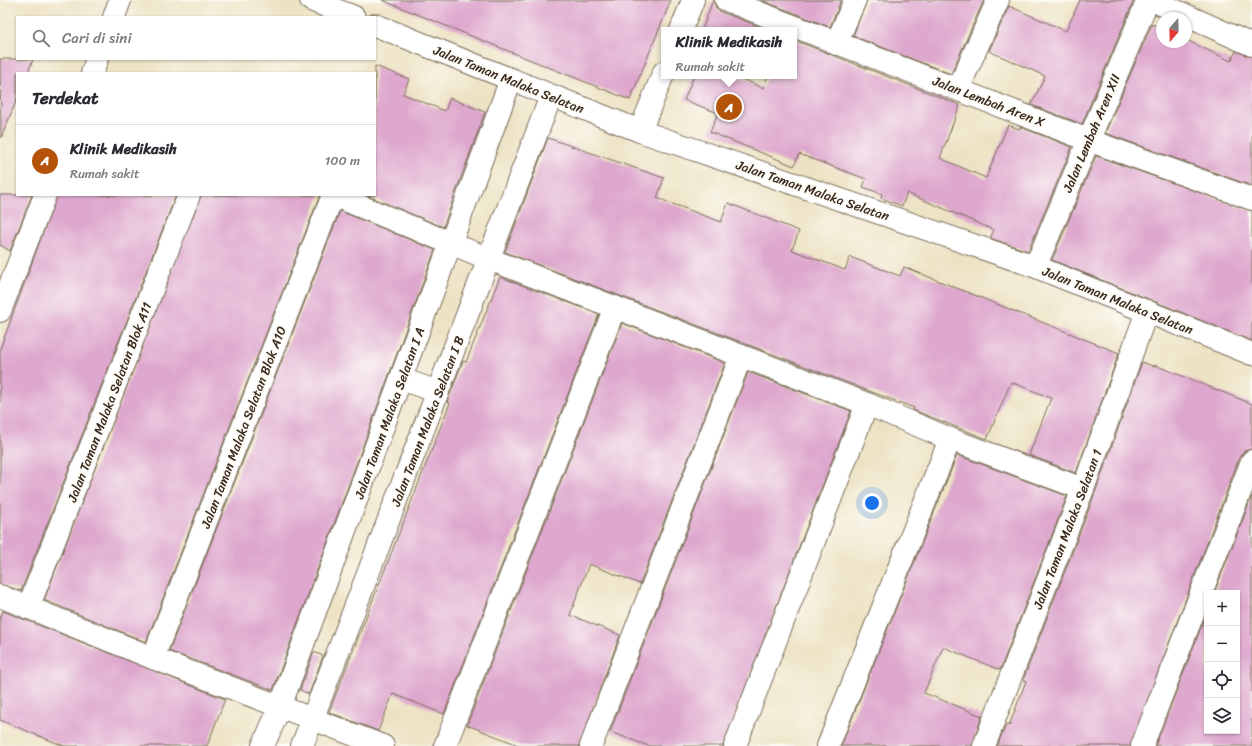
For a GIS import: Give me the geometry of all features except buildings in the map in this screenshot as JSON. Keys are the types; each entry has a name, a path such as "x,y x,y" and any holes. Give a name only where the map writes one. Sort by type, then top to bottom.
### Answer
{"street":[{"path":"114,16 120,0"},
{"path":"311,0 351,16"},
{"path":"682,27 693,0"},
{"name":"Jalan Lembah Aren X","path":"726,0 794,27"},
{"path":"836,44 855,0"},
{"path":"958,89 998,0"},
{"name":"Jalan Lembah Aren XII","path":"1034,266 1039,258 1148,0"},
{"path":"1152,0 1252,45"},
{"name":"Jalan Taman Malaka Selatan","path":"376,25 640,131 1034,266 1252,354"},
{"name":"Jalan Lembah Aren X","path":"797,28 1088,140 1252,199"},
{"path":"92,72 97,60"},
{"name":"Jalan Taman Malaka Selatan I A","path":"263,746 280,707 511,79"},
{"path":"640,131 661,79"},
{"name":"Jalan Taman Malaka Selatan I B","path":"302,746 314,719 551,96"},
{"path":"0,311 45,196"},
{"name":"Jalan Taman Malaka Selatan Blok A11","path":"28,608 189,196"},
{"name":"Jalan Taman Malaka Selatan Blok A10","path":"153,658 333,196"},
{"path":"335,196 489,259 866,404 950,440 1083,489"},
{"path":"445,746 615,307"},
{"name":"Jalan Taman Malaka Selatan 1","path":"984,746 1083,489 1147,311"},
{"path":"591,746 741,356"},
{"path":"401,379 438,392"},
{"path":"735,746 866,404"},
{"path":"828,746 950,440"},
{"path":"1142,746 1252,461"},
{"path":"0,596 153,658 383,746"}],"place":[{"name":"Klinik Medikasih","path":"729,107"}]}
